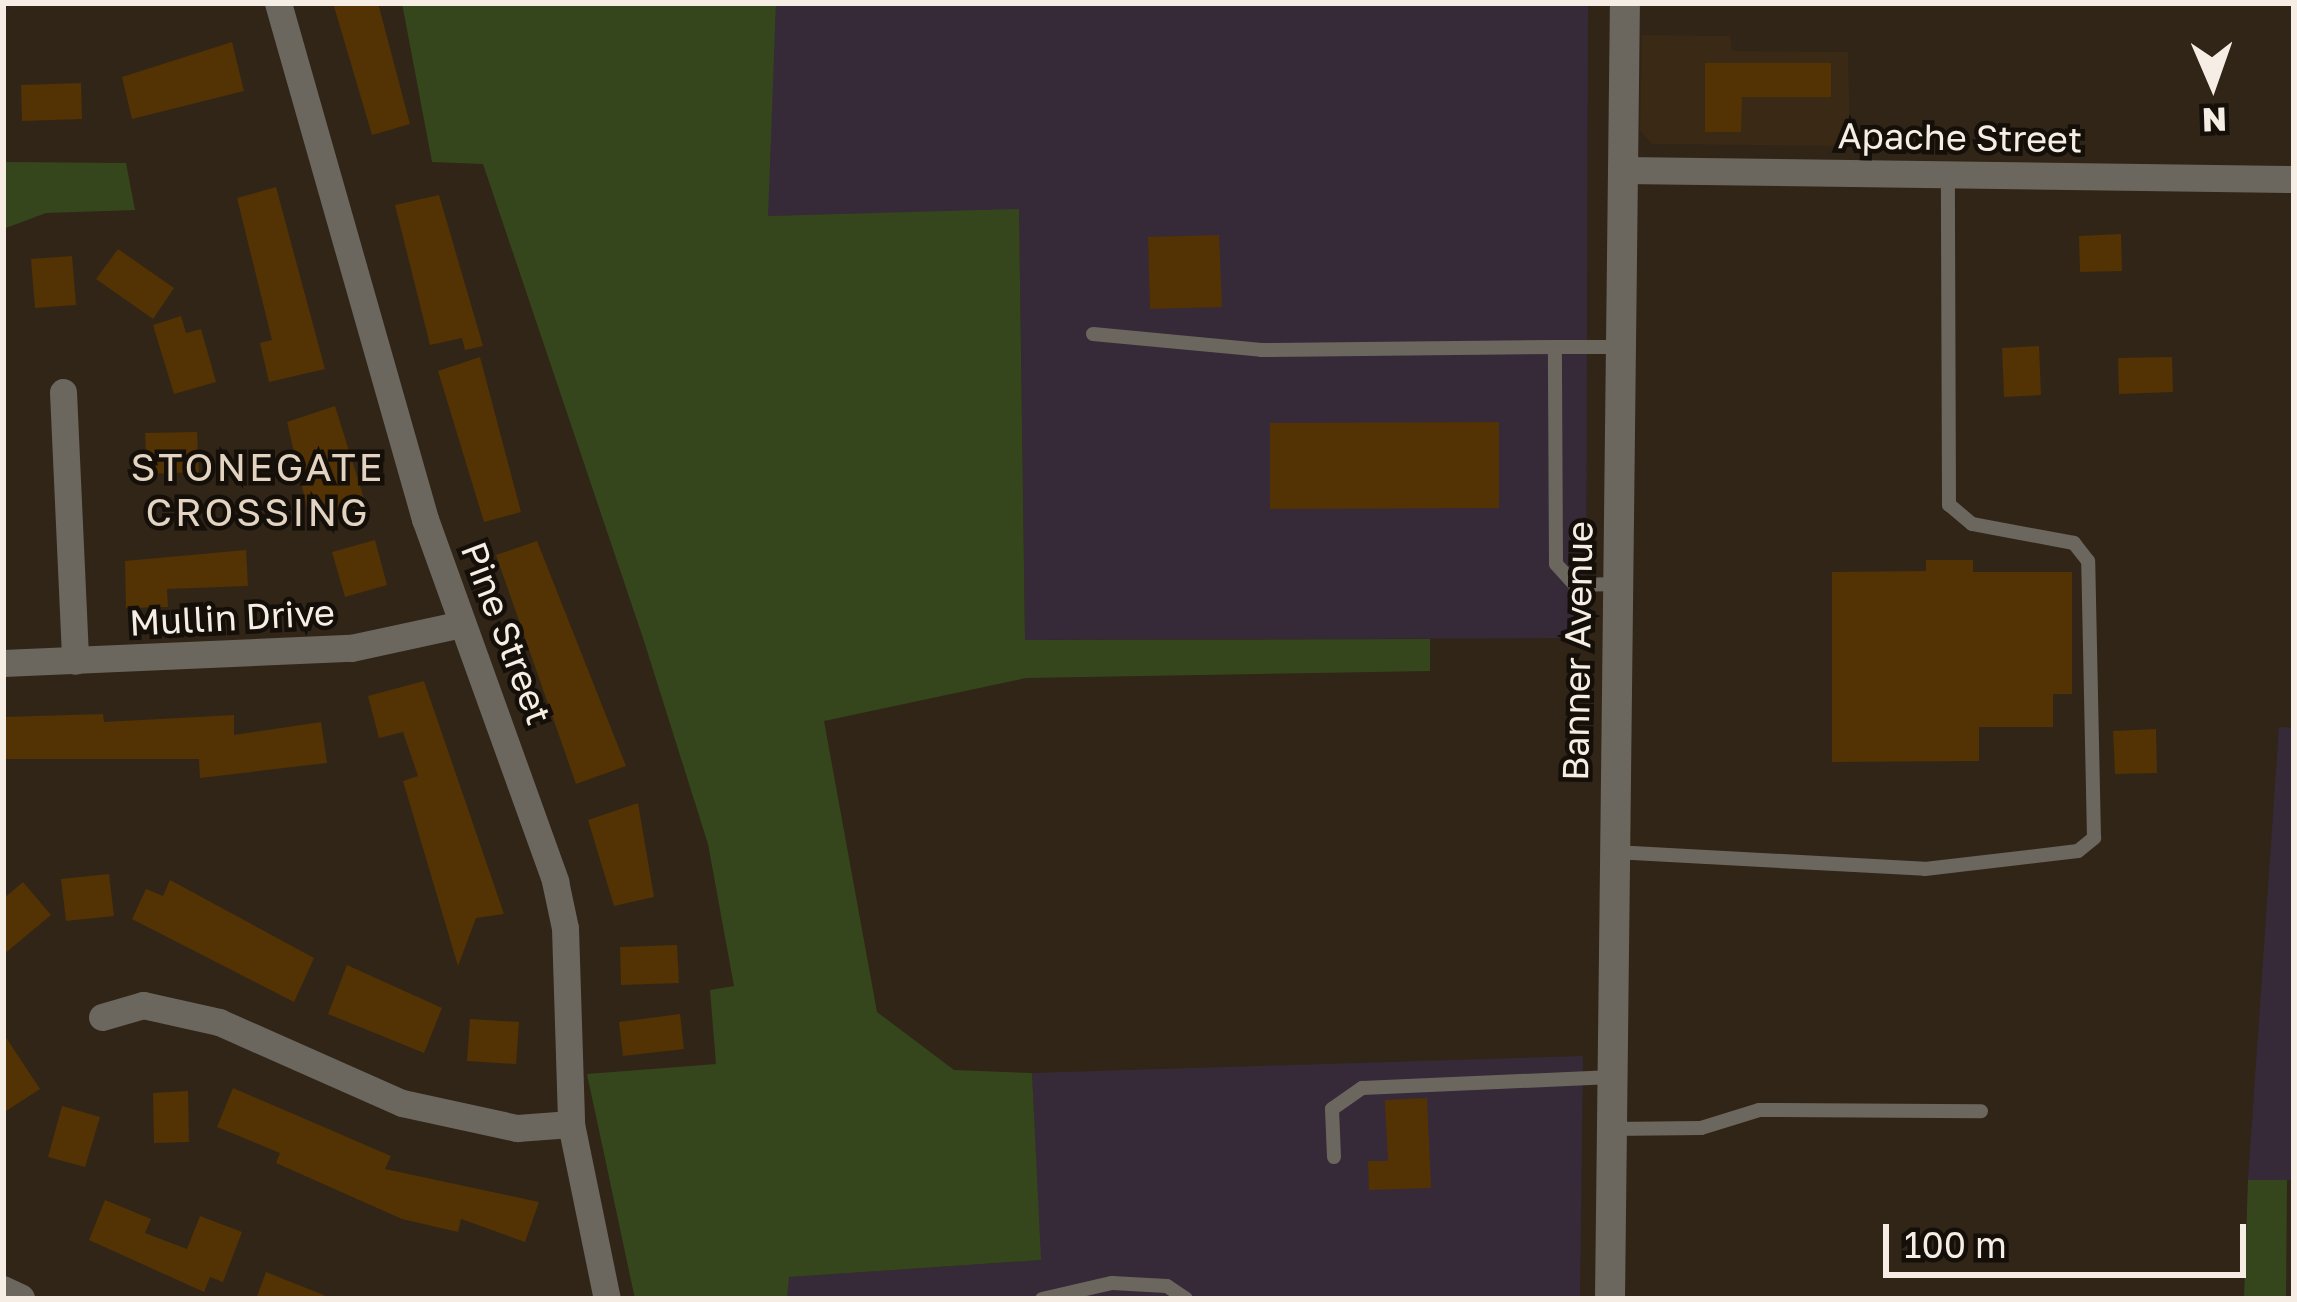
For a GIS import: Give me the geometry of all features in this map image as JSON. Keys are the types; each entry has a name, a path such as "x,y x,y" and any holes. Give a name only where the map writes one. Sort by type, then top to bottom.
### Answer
{"street":[{"name":"Pine Street","path":"278,3 462,624 560,904 572,1124 607,1299"},
{"name":"Banner Avenue","path":"1610,1299 1625,3"},
{"name":"Apache Street","path":"1624,170 2294,179"},
{"path":"63,392 75,661"},
{"name":"Mullin Drive","path":"3,663 351,648 462,624"},
{"path":"102,1017 143,1005 219,1022 402,1103 517,1128 572,1124"},
{"path":"3,1292 20,1299"}],"lane":[{"path":"1614,852 1925,868 2078,851 2094,838 2087,561 2074,544 1972,524 1949,505 1948,172"},
{"path":"1094,334 1261,350 1621,347"},
{"path":"1555,347 1556,564 1575,585 1617,584"},
{"path":"1334,1157 1332,1109 1362,1088 1612,1077"},
{"path":"1612,1129 1701,1128 1760,1110 1981,1111"},
{"path":"1042,1299 1112,1283 1167,1286 1186,1299"}],"shaded area":[{"path":"776,3 1588,3 1586,638 1025,640 1019,210 767,216"},
{"path":"1642,35 1730,36 1732,51 1848,52 1850,146 1652,144 1640,130"},
{"path":"2279,727 2294,728 2294,1180 2248,1180"},
{"path":"1583,1056 1580,1299 787,1299 788,1277 1040,1260 1032,1073"}],"green space":[{"path":"402,3 776,3 768,216 1019,209 1025,640 1430,639 1430,671 1026,678 824,721 877,1012 954,1070 1032,1073 1041,1260 789,1277 787,1299 635,1299 587,1074 716,1064 710,990 734,986 708,844 483,164 432,162"},
{"path":"3,162 126,163 135,210 46,213 3,229"},
{"path":"2248,1180 2287,1180 2286,1299 2244,1299"}],"building":[{"path":"333,3 378,3 410,124 372,135"},
{"path":"232,42 244,91 132,119 122,77"},
{"path":"1705,63 1831,63 1831,97 1742,97 1741,132 1705,132"},
{"path":"81,83 82,119 22,121 21,85"},
{"path":"276,187 325,369 269,382 260,343 272,340 237,198"},
{"path":"439,195 483,346 465,350 462,338 430,345 395,205"},
{"path":"2121,234 2122,271 2080,272 2079,236"},
{"path":"1219,235 1222,307 1150,309 1148,237"},
{"path":"118,249 174,288 153,319 96,279"},
{"path":"72,256 76,305 35,308 31,259"},
{"path":"181,316 186,333 201,329 216,382 174,394 153,325"},
{"path":"2039,346 2041,395 2004,397 2002,348"},
{"path":"480,357 521,512 484,522 438,371"},
{"path":"2172,357 2173,392 2119,394 2118,358"},
{"path":"335,406 366,505 310,521 287,422"},
{"path":"1499,422 1499,508 1270,509 1270,423"},
{"path":"197,432 199,472 147,474 145,433"},
{"path":"375,540 387,585 345,597 332,552"},
{"path":"537,541 626,766 576,784 496,555"},
{"path":"246,550 248,586 167,589 168,607 126,608 125,561"},
{"path":"1926,560 1973,560 1973,572 2072,572 2072,694 2053,694 2053,727 1979,727 1979,761 1832,762 1832,572 1926,571"},
{"path":"424,681 504,914 476,918 458,966 403,781 418,776 403,732 379,738 368,696"},
{"path":"103,714 104,722 234,715 234,735 321,722 327,763 200,778 199,759 5,759 3,717"},
{"path":"2156,729 2157,773 2115,774 2113,731"},
{"path":"638,803 654,897 614,906 588,820"},
{"path":"109,874 114,916 66,921 61,879"},
{"path":"170,880 314,958 294,1002 132,919 146,889 163,896"},
{"path":"23,882 51,915 3,955 3,899"},
{"path":"677,945 679,983 621,985 620,947"},
{"path":"347,965 442,1008 424,1053 328,1014"},
{"path":"680,1014 684,1049 623,1056 619,1022"},
{"path":"470,1019 519,1022 516,1064 467,1061"},
{"path":"3,1033 40,1089 3,1113"},
{"path":"233,1088 391,1156 385,1169 539,1202 525,1242 461,1219 458,1232 402,1219 276,1163 280,1153 217,1127"},
{"path":"188,1091 189,1142 154,1143 153,1093"},
{"path":"1427,1098 1431,1188 1369,1190 1368,1161 1388,1161 1385,1100"},
{"path":"62,1106 100,1117 85,1167 48,1157"},
{"path":"105,1200 151,1219 145,1233 187,1249 200,1216 242,1232 223,1282 210,1277 204,1292 89,1240"},
{"path":"266,1272 331,1298 331,1299 256,1299"}],"district":[{"name":"STONEGATE CROSSING","path":"258,490"}]}
